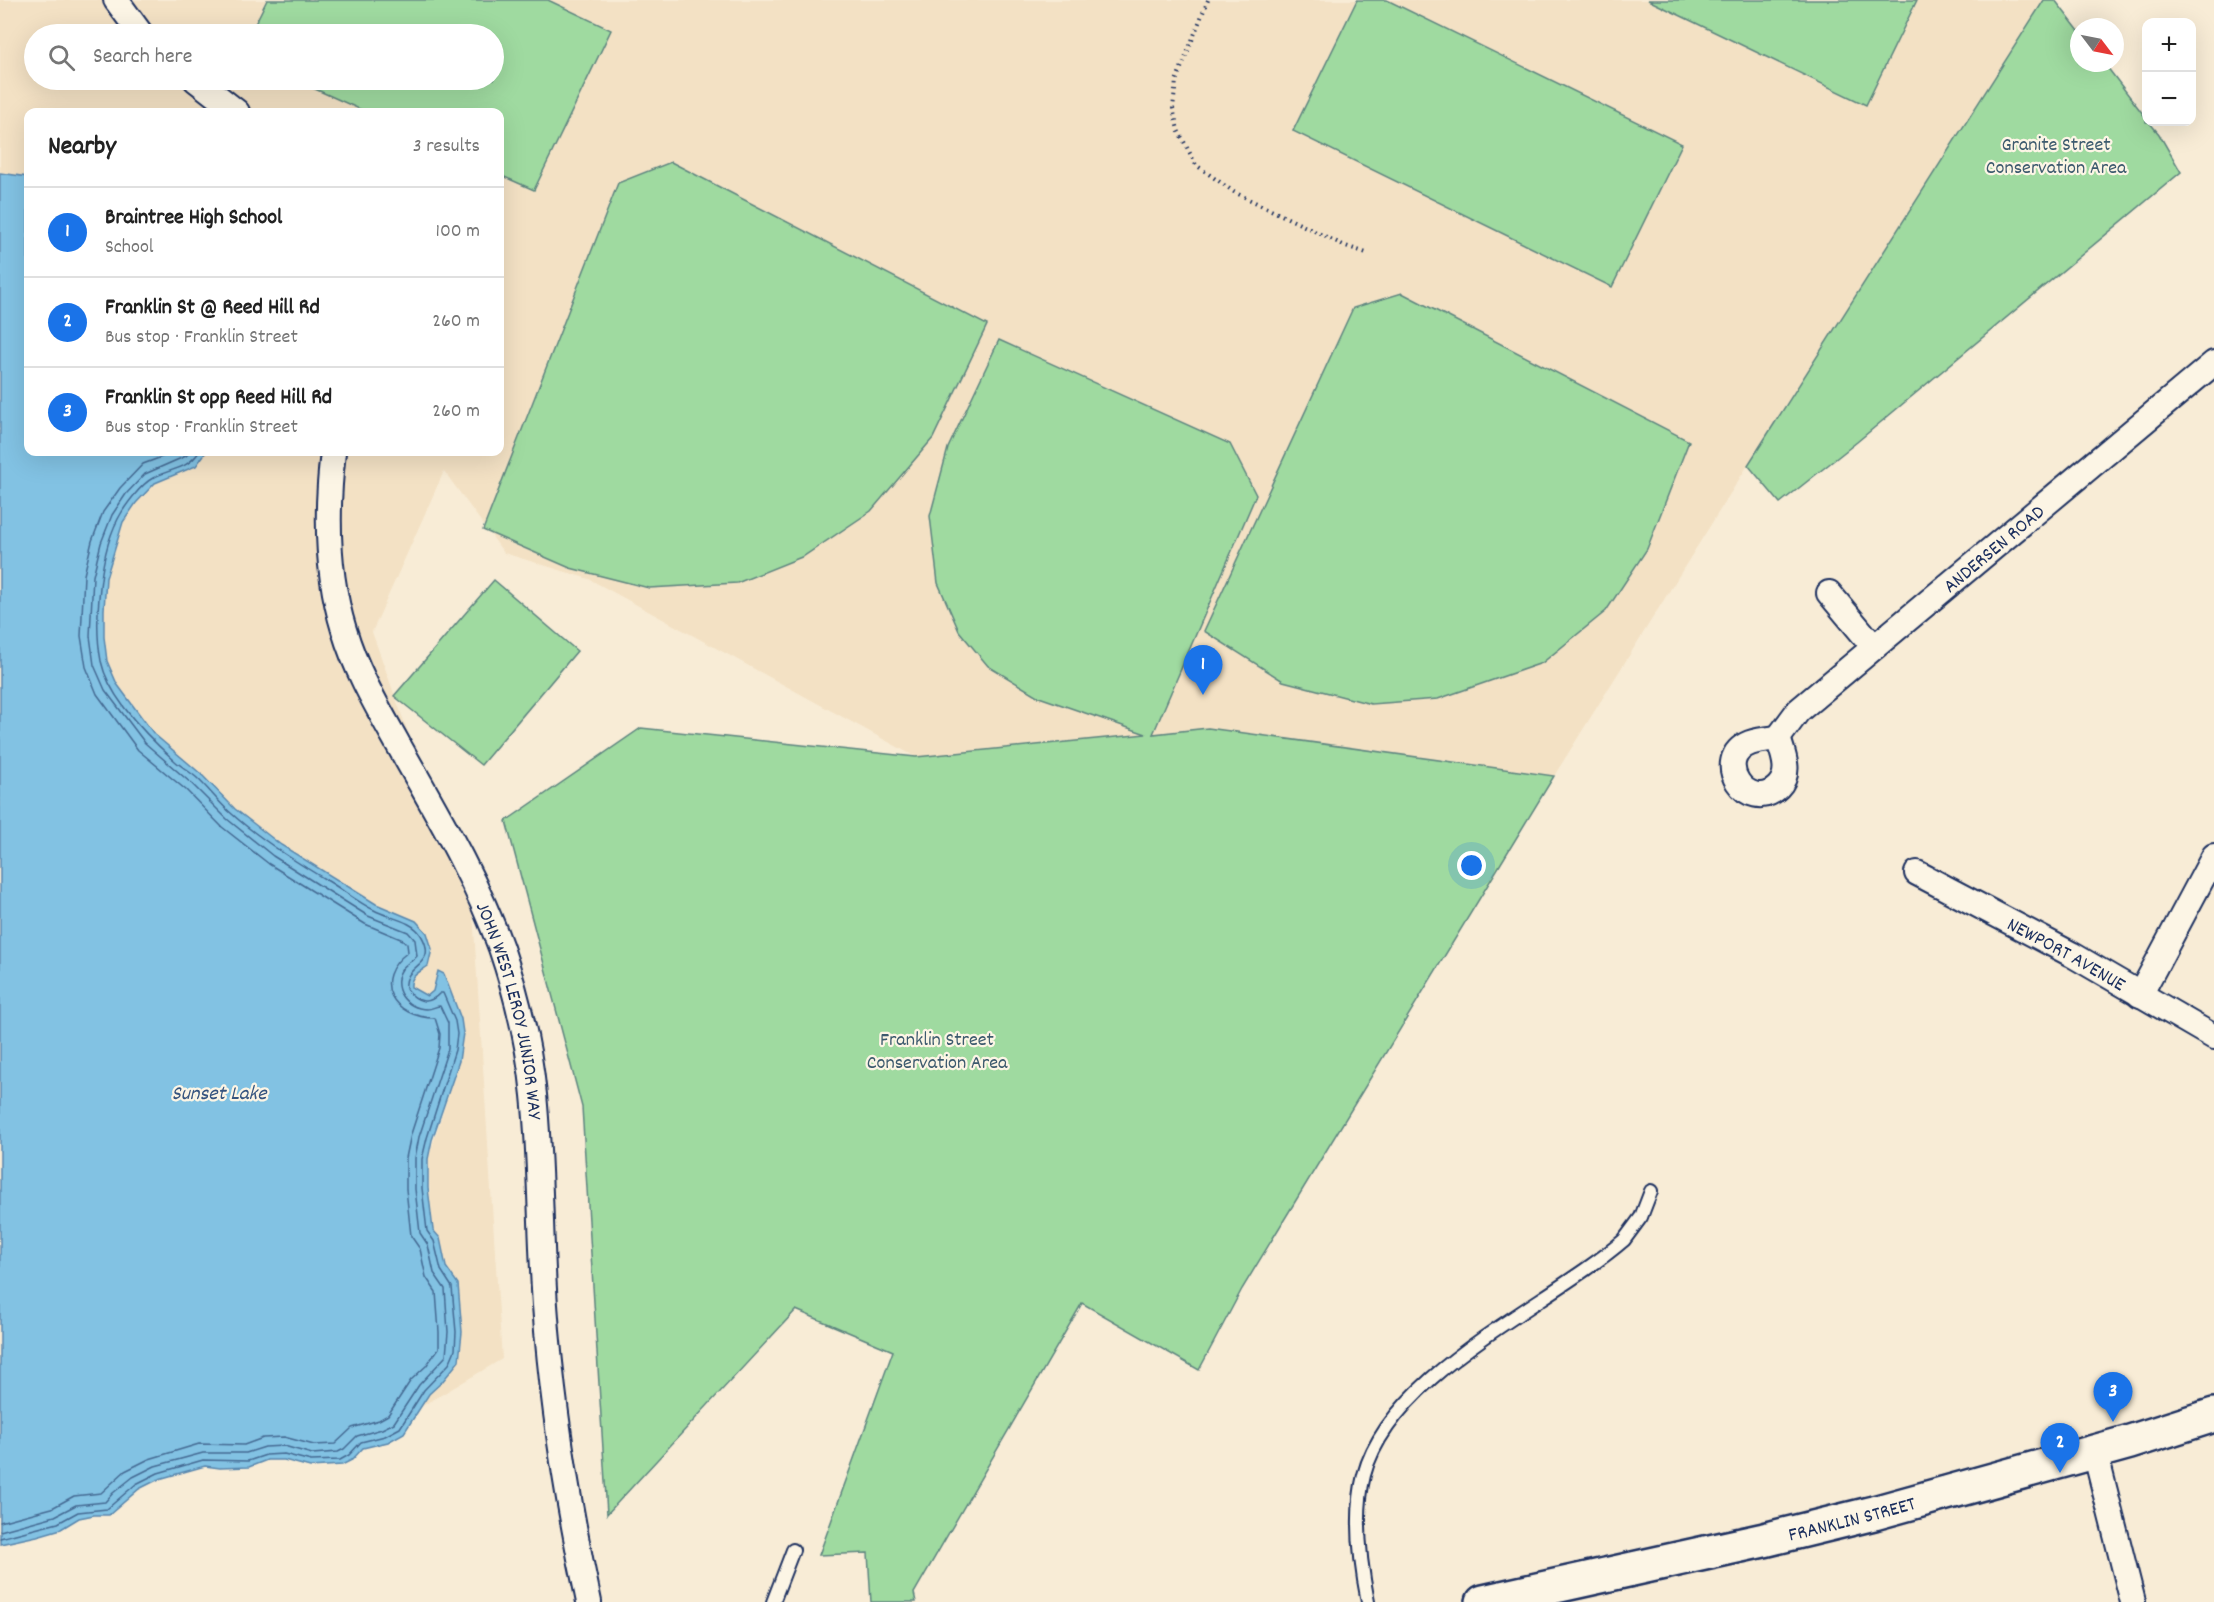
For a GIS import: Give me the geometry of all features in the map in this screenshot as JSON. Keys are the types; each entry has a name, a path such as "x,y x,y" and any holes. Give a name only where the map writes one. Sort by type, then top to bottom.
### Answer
{"main road":[{"name":"FRANKLIN STREET","path":"1483,1602 1820,1527 2095,1452 2214,1415"}],"street":[{"path":"116,0 134,24"},
{"path":"209,90 232,108"},
{"name":"ANDERSEN ROAD","path":"1778,738 1798,711 2214,363"},
{"name":"JOHN WEST LEROY JUNIOR WAY","path":"333,456 328,499 330,550 332,578 344,630 372,698 446,832 484,907 503,956 526,1040 536,1118 543,1266 553,1391 575,1536 589,1602"},
{"path":"1829,593 1874,647"},
{"path":"2140,995 2214,856"},
{"name":"NEWPORT AVENUE","path":"1917,873 2071,954 2214,1037"},
{"path":"2095,1452 2133,1602"}],"lane":[{"path":"1368,1602 1361,1546 1362,1490 1369,1460 1383,1435 1412,1398 1450,1364 1613,1250 1641,1217 1650,1191"},
{"path":"773,1602 793,1550"}],"path":[{"path":"1208,0 1176,81 1173,108 1179,130 1196,165 1234,192 1344,245 1369,254"}],"shaded area":[{"path":"0,0 2044,0 1748,465 1554,776 1208,728 916,757 589,579 504,553 444,471 372,632 473,914 502,1359 419,1408 442,1382 461,1351 462,1332 458,1284 446,1267 440,1238 433,1230 428,1159 459,1061 461,1019 448,982 437,982 433,991 427,996 411,987 414,975 416,921 376,904 281,845 235,809 201,774 154,734 117,684 107,661 104,637 106,578 123,522 136,503 155,483 196,466 203,456 504,456 504,108 24,108 24,177 0,173"}],"green space":[{"path":"267,0 548,0 611,30 534,190 504,177 504,108 357,108 317,90 504,90 504,24 255,24"},
{"path":"1357,0 1387,0 1682,144 1612,287 1293,131"},
{"path":"1648,0 1917,0 1866,105"},
{"name":"Granite Street Conservation Area","path":"2044,0 2055,0 2070,19 2070,72 2111,72 2142,113 2142,126 2152,126 2181,172 1857,442 1780,503 1748,465"},
{"path":"671,162 987,325 933,438 871,511 804,556 737,583 649,588 570,568 483,530 618,183"},
{"path":"1402,293 1689,441 1647,549 1606,611 1542,663 1438,699 1371,704 1283,681 1204,631 1353,308"},
{"name":"Franklin Street Conservation Area","path":"999,340 1230,444 1256,495 1153,734 1208,728 1554,776 1242,1289 1199,1370 1082,1303 914,1593 916,1602 871,1602 868,1553 819,1555 893,1351 796,1310 607,1514 582,1107 506,821 641,728 916,757 1146,734 1039,697 988,666 959,631 938,583 930,516 948,448"},
{"path":"494,580 577,651 481,765 394,696"}],"water":[{"name":"Sunset Lake","path":"0,173 24,176 24,456 203,456 196,466 155,483 136,503 123,522 106,578 104,610 107,661 117,684 154,734 201,774 235,809 281,845 376,904 416,921 427,933 432,949 428,966 414,977 411,987 427,996 433,991 438,971 444,974 461,1019 463,1033 459,1061 432,1140 428,1159 428,1188 433,1230 440,1238 446,1267 458,1284 462,1332 459,1361 429,1394 404,1433 388,1442 363,1448 352,1460 342,1465 310,1467 284,1460 267,1460 249,1467 205,1466 159,1479 139,1489 109,1515 79,1518 61,1529 0,1544"}],"place":[{"name":"Braintree High School","path":"1203,695"},
{"name":"Franklin St opp Reed Hill Rd","path":"2113,1422"},
{"name":"Franklin St @ Reed Hill Rd","path":"2060,1473"}]}
